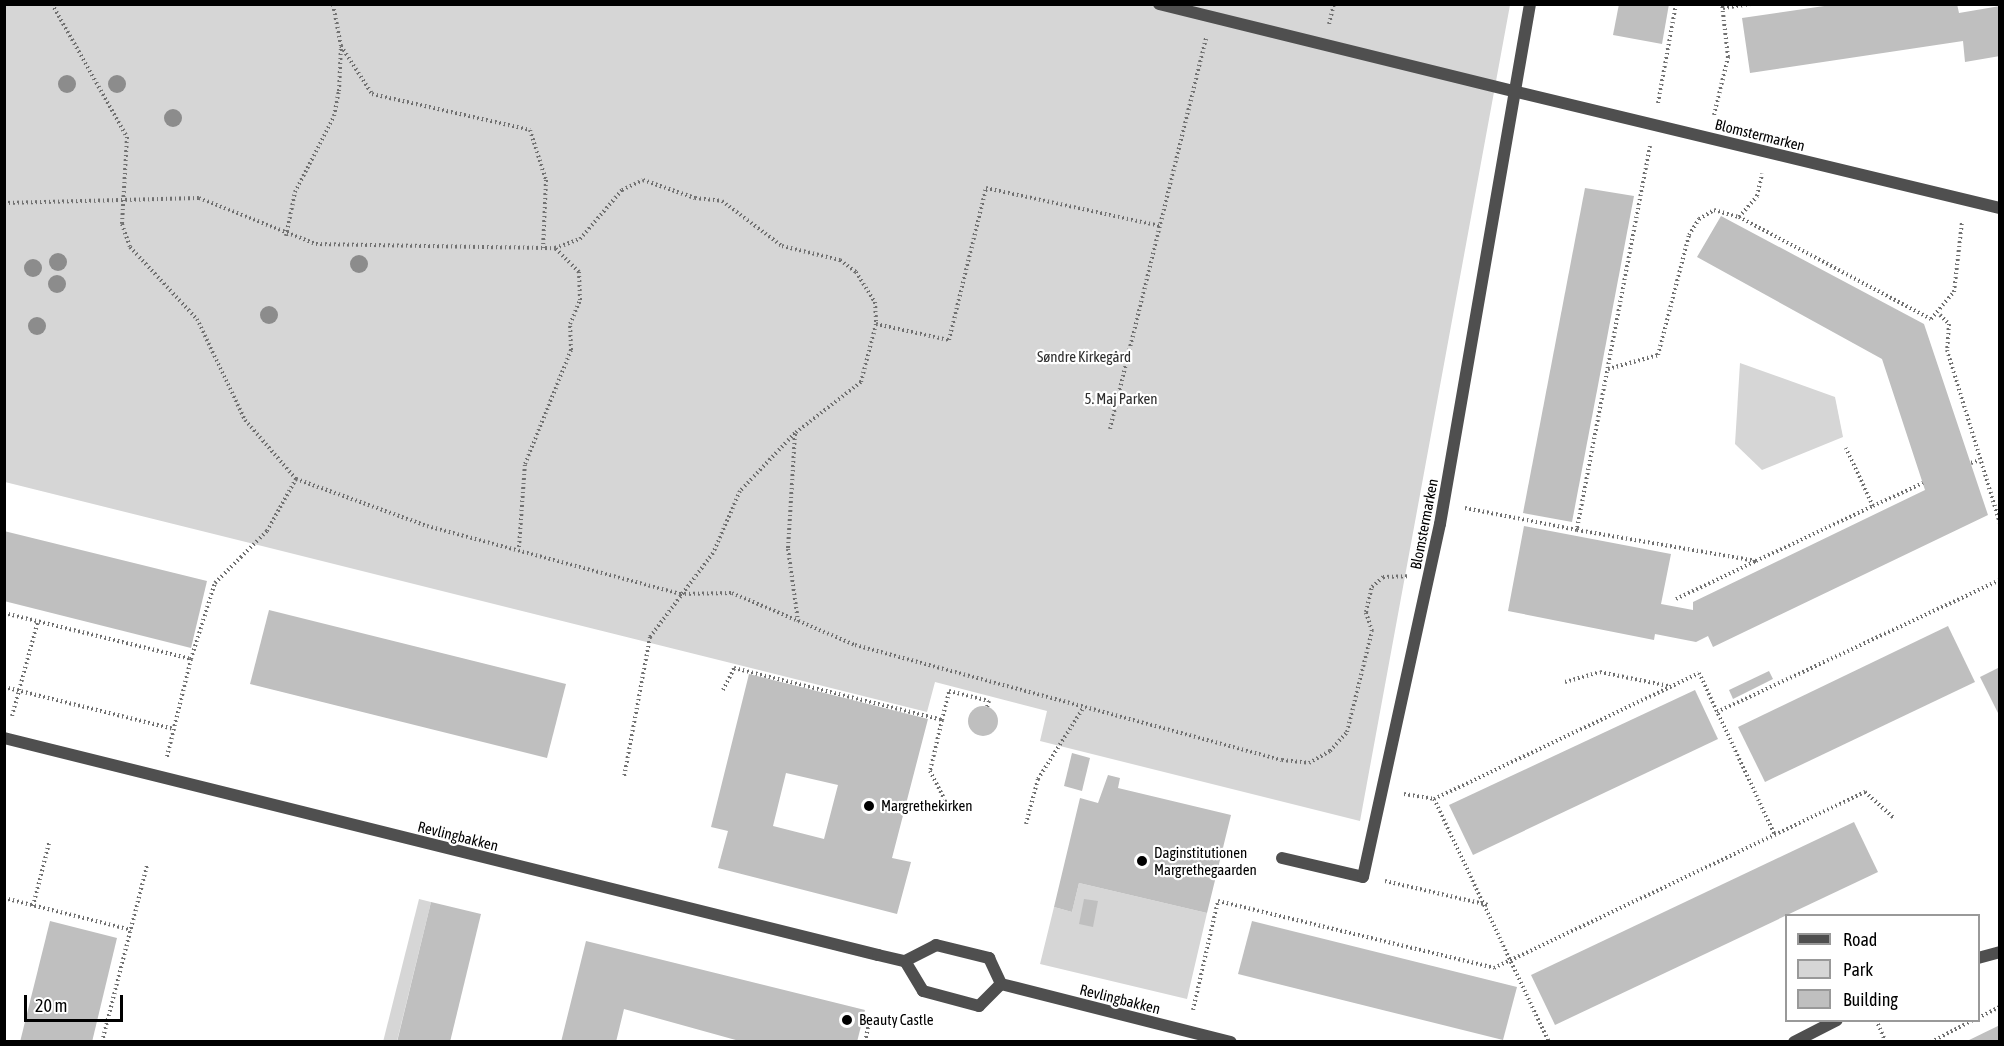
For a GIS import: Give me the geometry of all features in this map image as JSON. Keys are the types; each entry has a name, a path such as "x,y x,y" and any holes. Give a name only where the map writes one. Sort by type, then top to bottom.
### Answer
{"street":[{"path":"1159,4 1513,91"},
{"name":"Blomstermarken","path":"1363,877 1444,504 1513,91 1530,4"},
{"name":"Blomstermarken","path":"1513,91 2000,208"},
{"name":"Revlingbakken","path":"4,738 905,961"},
{"path":"1282,858 1363,877"},
{"path":"936,945 947,947 989,958 1001,984 979,1005 922,991 905,961 936,945"},
{"path":"1980,957 2000,951"},
{"name":"Revlingbakken","path":"1001,984 1231,1041"},
{"path":"1794,1041 1833,1022"}],"path":[{"path":"52,4 127,137 121,197 130,248 197,319 245,420 296,479 427,526 519,547 680,594 732,593 855,645 1083,708 1309,763 1330,751 1347,732 1358,705 1372,631 1366,612 1372,587 1396,574 1428,580"},
{"path":"286,236 295,192 334,116 341,46 333,4"},
{"path":"1332,11 1334,4"},
{"path":"1654,125 1676,4"},
{"path":"1708,138 1728,57 1723,6 1750,4"},
{"path":"1110,429 1211,16"},
{"path":"341,46 372,94 530,130 546,180 543,248"},
{"path":"1739,217 1757,196 1767,153"},
{"path":"1576,530 1646,169"},
{"path":"4,203 121,197 199,198 286,236 360,247 555,248 580,239 622,190 643,180 695,198 722,201 782,246 840,260 856,272 875,302 876,324 861,382 795,433 740,491 713,553 680,594 650,637 624,777"},
{"path":"876,324 949,340 987,188 1160,225"},
{"path":"1608,369 1658,355 1689,235 1698,219 1714,210 1739,217 1931,319 1940,315 1954,292 1964,200"},
{"path":"519,547 525,465 571,351 570,324 580,300 579,272 555,248"},
{"path":"1940,315 1949,324 1947,350 2000,523"},
{"path":"795,433 788,549 798,621"},
{"path":"1846,447 1873,506"},
{"path":"1971,463 1980,460"},
{"path":"162,777 191,658 215,584 267,531 296,479"},
{"path":"1676,599 1923,483"},
{"path":"1444,504 1576,530 1756,561"},
{"path":"1717,712 2000,580"},
{"path":"4,613 191,658"},
{"path":"19,691 38,621"},
{"path":"723,690 734,668 942,720"},
{"path":"1566,682 1600,672 1670,687"},
{"path":"1383,791 1434,799 1699,673 1774,833"},
{"path":"4,687 174,729"},
{"path":"945,802 930,771 949,692 988,701 987,707"},
{"path":"1026,824 1038,779 1083,708"},
{"path":"1188,1031 1218,901 1494,968 1774,833 1865,792 1895,819"},
{"path":"1434,799 1514,959 1549,1041"},
{"path":"33,906 49,843"},
{"path":"102,1041 147,866"},
{"path":"1363,877 1488,905"},
{"path":"4,898 131,930"},
{"path":"1980,1017 2000,1007"},
{"path":"865,1041 870,1019"},
{"path":"1877,1022 1886,1041"},
{"path":"1931,1041 1969,1022"}],"green space":[{"name":"Søndre Kirkegård","path":"5,5 1510,5 1360,821 1040,741 1047,711 935,682 927,712 5,482"},
{"path":"1740,363 1835,397 1843,437 1762,470 1735,444"},
{"path":"1079,883 1207,913 1187,999 1040,964 1054,907 1072,912"},
{"path":"419,899 431,902 397,1041 383,1042"}],"building":[{"path":"1619,4 1669,4 1662,44 1613,35"},
{"path":"1838,4 1957,4 1959,13 2000,6 2000,56 1965,62 1963,41 1750,73 1742,18"},
{"path":"1585,188 1634,196 1572,522 1523,513"},
{"path":"1721,216 1924,324 1988,515 1713,647 1708,636 1696,642 1655,634 1654,640 1508,611 1524,526 1671,554 1661,604 1693,610 1693,602 1925,490 1882,359 1697,257"},
{"path":"4,531 207,581 191,648 4,601"},
{"path":"269,610 566,684 547,758 250,684"},
{"path":"1948,626 1975,682 1765,782 1738,727"},
{"path":"2000,667 2000,717 1980,677"},
{"path":"1769,671 1773,679 1733,699 1729,690"},
{"name":"Margrethekirken","path":"749,674 928,719 892,858 911,862 897,914 718,868 728,831 711,827","holes":["786,773 838,785 824,839 773,826"]},
{"path":"1695,690 1718,739 1473,855 1449,805"},
{"path":"983,706 994,710 998,721 994,732 983,736 972,732 968,721 972,710"},
{"path":"1072,753 1090,758 1082,791 1064,786"},
{"path":"1108,775 1120,778 1118,788 1231,815 1207,913 1079,883 1072,912 1054,907 1080,798 1098,803"},
{"path":"1854,822 1878,872 1785,914 1785,916 1555,1025 1531,975"},
{"path":"1084,899 1098,901 1093,927 1079,924"},
{"path":"431,902 481,914 450,1042 397,1042"},
{"path":"50,921 117,938 92,1042 20,1042"},
{"path":"1252,921 1517,987 1503,1040 1238,974"},
{"path":"586,941 865,1010 857,1042 743,1042 624,1009 616,1042 561,1042"},
{"path":"2000,1025 2000,1042 1965,1042"}],"place":[{"name":"Margrethekirken","path":"869,806"},
{"name":"Daginstitutionen Margrethegaarden","path":"1142,861"},
{"name":"Beauty Castle","path":"847,1020"}],"park label":[{"name":"5. Maj Parken","path":"1121,399"}]}
